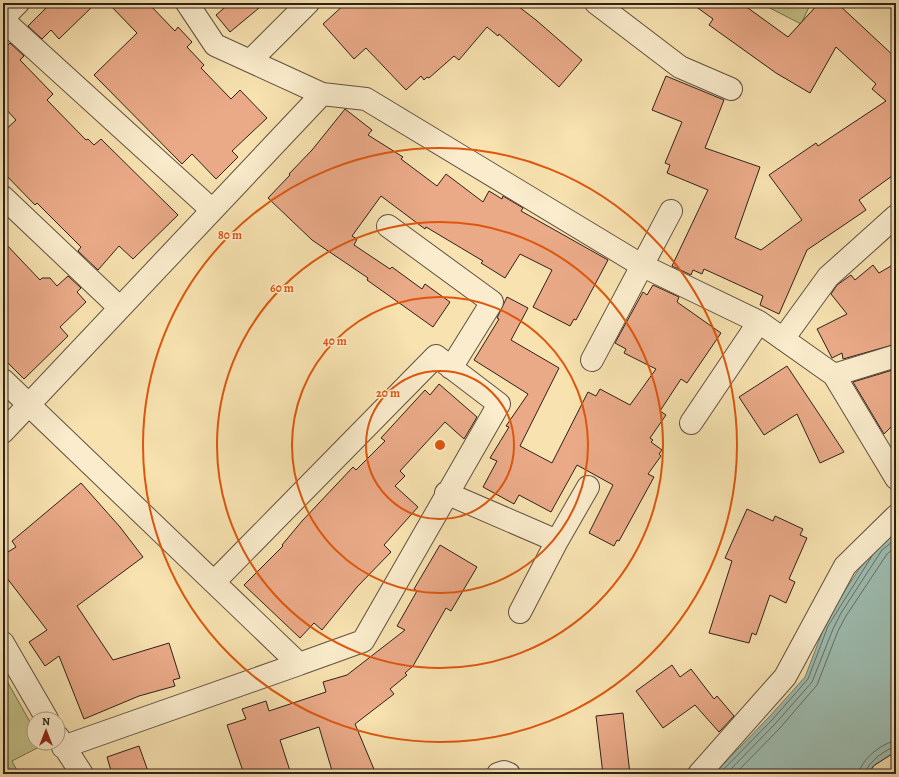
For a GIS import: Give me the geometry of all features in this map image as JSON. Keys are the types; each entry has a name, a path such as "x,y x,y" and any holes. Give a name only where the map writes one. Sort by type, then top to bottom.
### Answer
{"highway":[{"path":"882,774 896,766"}],"street":[{"path":"18,3 3,19 212,210"},
{"path":"187,3 215,45 322,94 366,99 641,265 759,322 834,375 896,478"},
{"path":"250,61 308,3"},
{"path":"596,3 680,67 731,89"},
{"path":"3,432 322,94"},
{"path":"3,197 120,308"},
{"path":"592,360 641,265 671,211"},
{"path":"782,339 828,277 896,216"},
{"path":"388,226 492,302 451,368"},
{"path":"691,423 759,322"},
{"path":"66,740 299,664 364,641 446,493 498,404 436,356 214,582"},
{"path":"834,375 896,356"},
{"path":"3,380 299,664"},
{"path":"520,612 557,541 588,487"},
{"path":"446,493 557,541"},
{"path":"699,774 785,677 845,566 896,516"},
{"path":"3,643 42,711"},
{"path":"66,750 82,774"},
{"path":"498,774 504,772 509,774"}],"shaded area":[{"path":"760,3 811,3 801,24"},
{"path":"3,674 26,715 26,751 31,751 12,761 19,774 3,774"}],"water":[{"path":"896,527 896,755 872,774 714,774 805,677 825,625 834,608 875,544"}],"building":[{"path":"51,3 96,3 59,39 51,30 42,39 28,26"},
{"path":"108,3 148,3 175,31 178,27 192,42 187,47 204,65 201,68 231,99 240,90 267,118 232,151 238,157 216,179 192,154 182,164 94,75 137,33"},
{"path":"230,3 265,3 230,32 216,15"},
{"path":"346,3 514,3 582,60 559,87 499,34 498,36 487,27 459,60 454,56 429,78 427,77 424,80 421,76 406,90 366,48 354,59 323,24"},
{"path":"691,3 741,3 788,37 819,3 837,3 896,58 896,173 859,200 866,210 807,250 779,314 760,305 763,296 704,269 702,274 693,270 691,275 672,266 708,190 667,173 670,165 665,163 682,122 652,110 666,76 724,100 705,148 760,167 735,238 761,250 802,220 769,175 816,143 818,146 886,101 872,89 876,84 836,47 810,93 776,73 709,25 713,19"},
{"path":"3,43 7,46 10,43 24,56 20,60 53,94 47,100 86,140 88,139 94,145 101,139 178,215 133,259 119,246 98,270 78,251 81,247 37,203 35,205 3,172 3,132 16,120 3,106"},
{"path":"345,109 372,130 368,135 403,157 401,159 437,186 446,174 483,202 489,191 502,199 503,196 523,208 521,211 608,260 576,320 574,319 570,326 533,307 552,270 520,254 505,278 481,263 483,261 426,227 425,229 381,196 352,236 357,239 354,245 390,269 392,267 422,289 425,284 450,302 433,327 367,280 368,278 312,240 268,198 312,150"},
{"path":"3,241 40,280 42,278 50,278 57,286 68,276 81,288 77,292 86,302 60,327 68,336 24,379 3,358"},
{"path":"896,263 896,344 843,359 842,353 832,358 817,329 847,314 831,294 837,285 851,275 855,280 873,265 879,273"},
{"path":"653,285 679,297 677,302 721,333 687,383 681,379 660,411 666,415 650,438 653,440 651,442 662,450 659,454 661,456 648,474 654,477 619,541 617,540 614,546 589,533 613,485 577,465 551,512 519,495 514,504 483,487 497,461 490,458 509,427 506,426 528,394 474,360 499,319 497,318 507,297 528,308 511,340 559,368 520,446 552,463 588,392 596,396 600,389 630,405 656,369 624,353 626,349 615,343 643,292 647,295"},
{"path":"787,366 844,452 820,463 797,414 764,435 739,397"},
{"path":"896,369 896,422 884,434 853,382"},
{"path":"439,384 477,417 464,439 445,422 400,471 405,476 395,486 418,507 384,545 391,552 357,587 322,630 314,623 300,638 244,585 283,546 282,545 302,521 353,467 356,470 385,441 381,438 425,390 430,395"},
{"path":"81,483 120,527 143,557 77,606 113,660 169,643 180,678 173,680 175,686 139,696 84,719 59,656 45,666 29,642 47,630 3,573 3,555 16,547 12,541"},
{"path":"747,509 773,521 775,516 803,529 800,535 807,538 789,579 795,582 786,603 770,595 756,635 752,633 749,643 709,633 732,561 725,558"},
{"path":"440,545 477,567 451,611 446,608 413,666 405,673 407,675 390,689 394,694 355,724 376,774 333,774 319,727 280,740 291,774 244,774 227,725 246,719 242,709 266,701 269,711 326,692 323,682 347,675 405,630 397,626 417,591 414,589"},
{"path":"672,665 680,677 691,669 714,699 717,696 734,716 719,732 695,705 663,728 636,691"},
{"path":"623,713 630,774 603,774 596,716"},
{"path":"139,746 149,774 112,774 107,757"}]}
